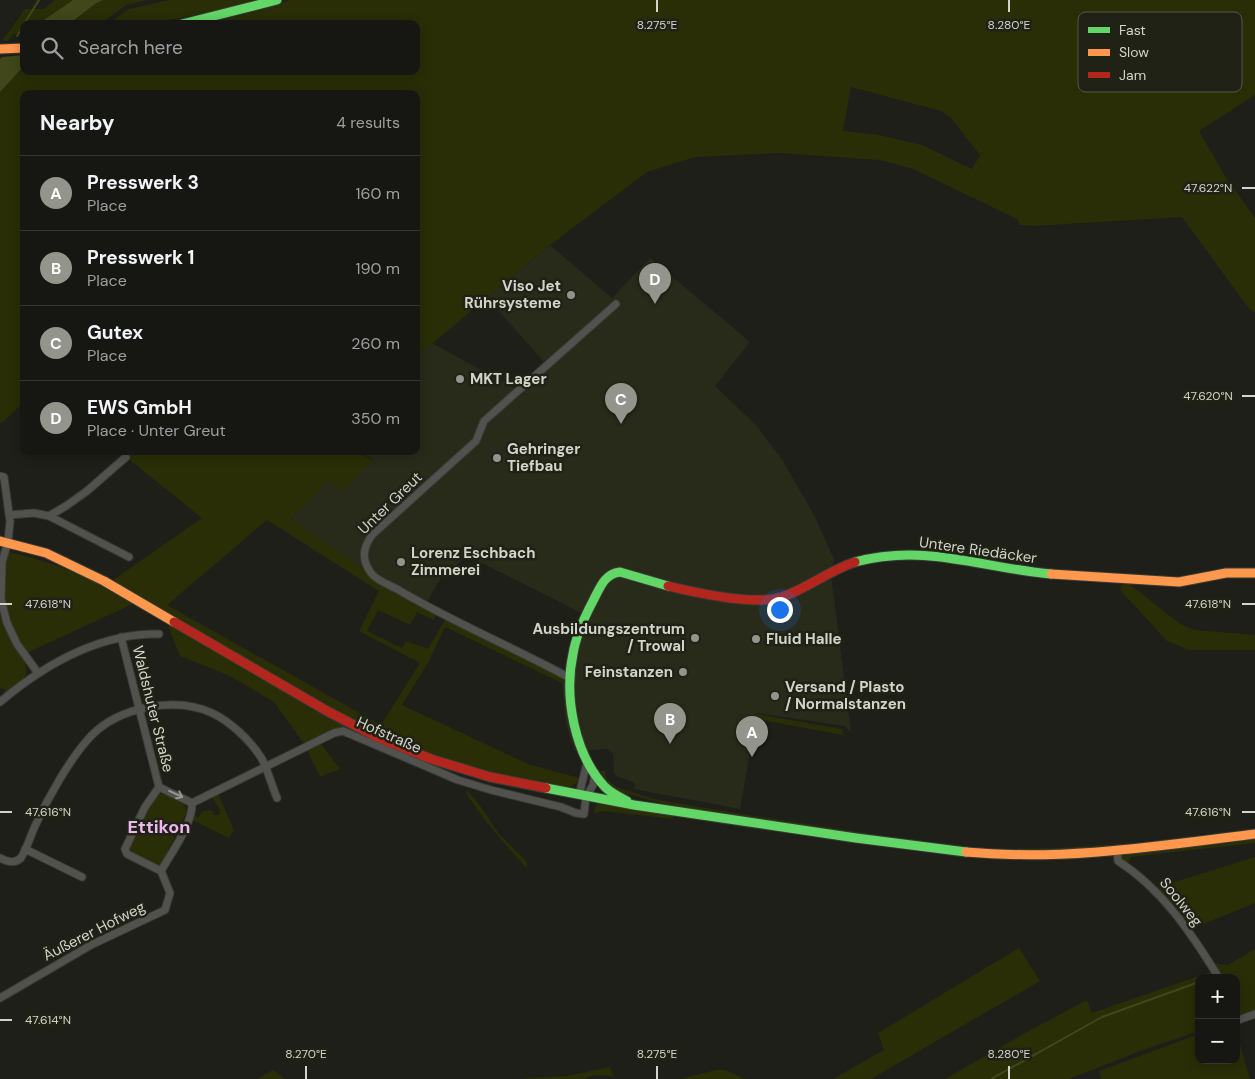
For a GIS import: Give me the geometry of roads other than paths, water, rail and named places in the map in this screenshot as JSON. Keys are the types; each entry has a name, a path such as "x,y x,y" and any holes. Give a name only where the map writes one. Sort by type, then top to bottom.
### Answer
{"main road":[{"path":"199,20 277,0"},
{"path":"0,49 20,48"},
{"path":"4,542 46,553 104,581 327,711 403,749 490,777 634,805 960,852 1030,855 1117,851 1255,834"},
{"name":"Untere Riedäcker","path":"634,805 604,787 587,763 573,710 570,678 576,641 588,610 603,581 612,573 616,572 681,589 741,600 774,599 804,588 827,573 853,562 874,556 911,554 942,556 1026,571 1179,582 1226,573 1255,573"}],"street":[{"name":"Unter Greut","path":"570,678 407,595 372,575 365,563 363,551 372,535 476,441 484,421 616,304"},
{"path":"49,516 87,491 126,457"},
{"path":"2,476 9,515 2,562 2,599 7,623 17,644 38,673"},
{"path":"9,515 34,513 49,516 129,557"},
{"path":"0,702 38,673 90,647 121,636 159,634"},
{"name":"Waldshuter Straße","path":"121,636 159,787"},
{"path":"0,858 9,863 18,860 73,759 92,736 110,721 140,709 160,706 195,708 211,713 228,723 261,758 277,798"},
{"name":"Hofstraße","path":"192,803 334,733 345,731 458,780 491,790 584,814 583,796"},
{"name":"Untere Riedäcker","path":"583,796 587,763"},
{"path":"583,796 593,785 595,773"},
{"path":"159,787 192,803 185,828 161,871 127,854 125,849 144,807 159,787"},
{"path":"25,849 82,877"},
{"name":"Soolweg","path":"1117,851 1118,861 1132,870 1170,906 1216,974"},
{"name":"Äußerer Hofweg","path":"0,998 91,945 165,910 170,893 161,871"},
{"path":"1240,1020 1255,1014"}],"waterway":[{"path":"26,20 39,0"},
{"path":"17,36 20,31"},
{"path":"991,1079 1102,1017 1195,983"}],"place":[{"name":"Viso Jet Rührsysteme","path":"571,295"},
{"name":"EWS GmbH","path":"655,304"},
{"name":"MKT Lager","path":"460,379"},
{"name":"Gutex","path":"621,424"},
{"name":"Gehringer Tiefbau","path":"497,458"},
{"name":"Lorenz Eschbach Zimmerei","path":"401,562"},
{"name":"Ausbildungszentrum / Trowal","path":"695,638"},
{"name":"Fluid Halle","path":"756,639"},
{"name":"Feinstanzen","path":"683,672"},
{"name":"Versand / Plasto / Normalstanzen","path":"775,696"},
{"name":"Presswerk 1","path":"670,744"},
{"name":"Presswerk 3","path":"752,757"}],"district":[{"name":"Ettikon","path":"159,827"}]}
